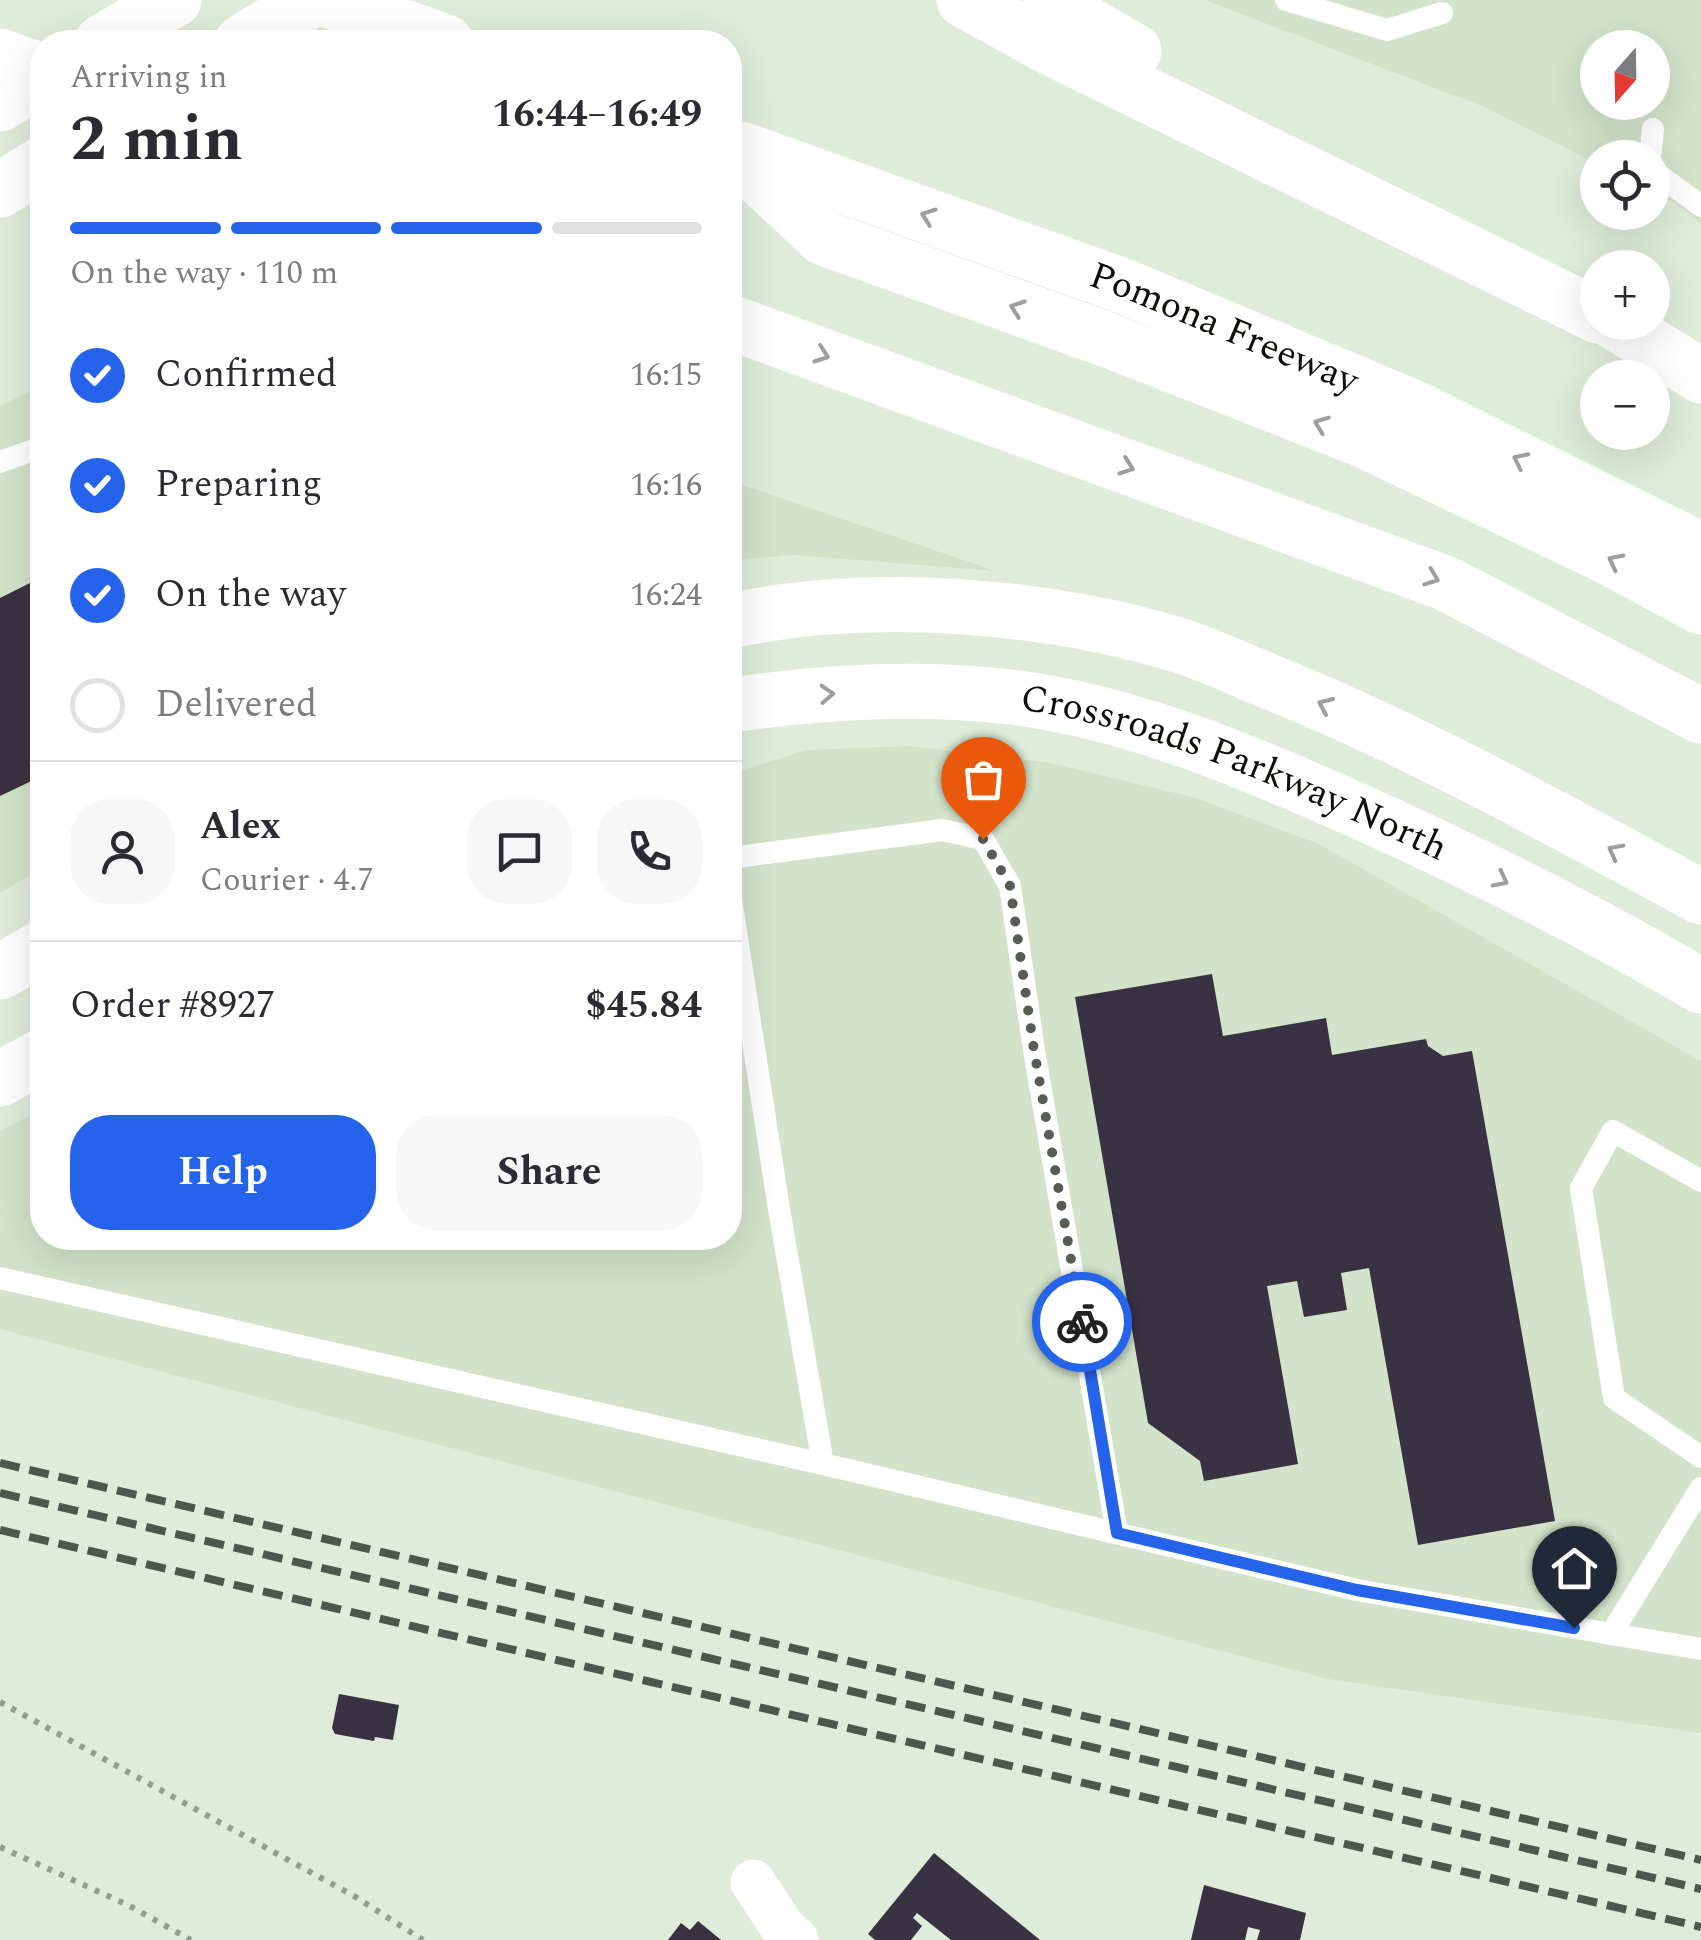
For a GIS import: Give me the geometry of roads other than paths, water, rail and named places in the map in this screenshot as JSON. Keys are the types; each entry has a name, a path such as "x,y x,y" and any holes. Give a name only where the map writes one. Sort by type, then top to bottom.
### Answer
{"main road":[{"path":"123,30 174,0"},
{"path":"262,30 312,0"},
{"path":"328,0 412,30"},
{"path":"964,0 1047,46 1580,307"},
{"path":"1051,0 1062,10 1580,304"},
{"path":"0,56 30,70"},
{"path":"0,104 30,83"},
{"name":"Pomona Freeway","path":"742,152 1144,294 1415,408 1701,550"},
{"path":"742,159 824,238 1108,340 1362,440 1608,557 1701,607"},
{"path":"0,190 30,171"},
{"path":"742,326 1445,583 1701,716"},
{"path":"1641,340 1701,376"},
{"path":"742,619 851,608 978,609 1073,620 1182,646 1326,704 1494,786 1701,896"},
{"name":"Crossroads Parkway North","path":"742,703 902,690 1012,698 1106,715 1201,746 1297,784 1438,847 1701,986"},
{"path":"0,972 30,955"},
{"path":"0,1078 30,1062"}],"street":[{"path":"753,1882 783,1928 796,1940"}],"lane":[{"path":"1286,0 1386,30 1442,13"},
{"path":"1339,0 1372,26"},
{"path":"1652,140 1654,129"},
{"path":"1670,183 1701,206"},
{"path":"0,462 30,451"},
{"path":"742,856 942,830 983,839 1010,886 1034,1050 1117,1533"},
{"path":"742,967 823,1464"},
{"path":"1701,1181 1613,1131 1581,1188 1614,1398 1701,1457"},
{"path":"0,1278 823,1464 1357,1590 1701,1649"},
{"path":"1611,1634 1701,1488"}],"railway":[{"path":"0,1463 1701,1860"},
{"path":"0,1493 1701,1889"},
{"path":"0,1530 1701,1927"}]}
